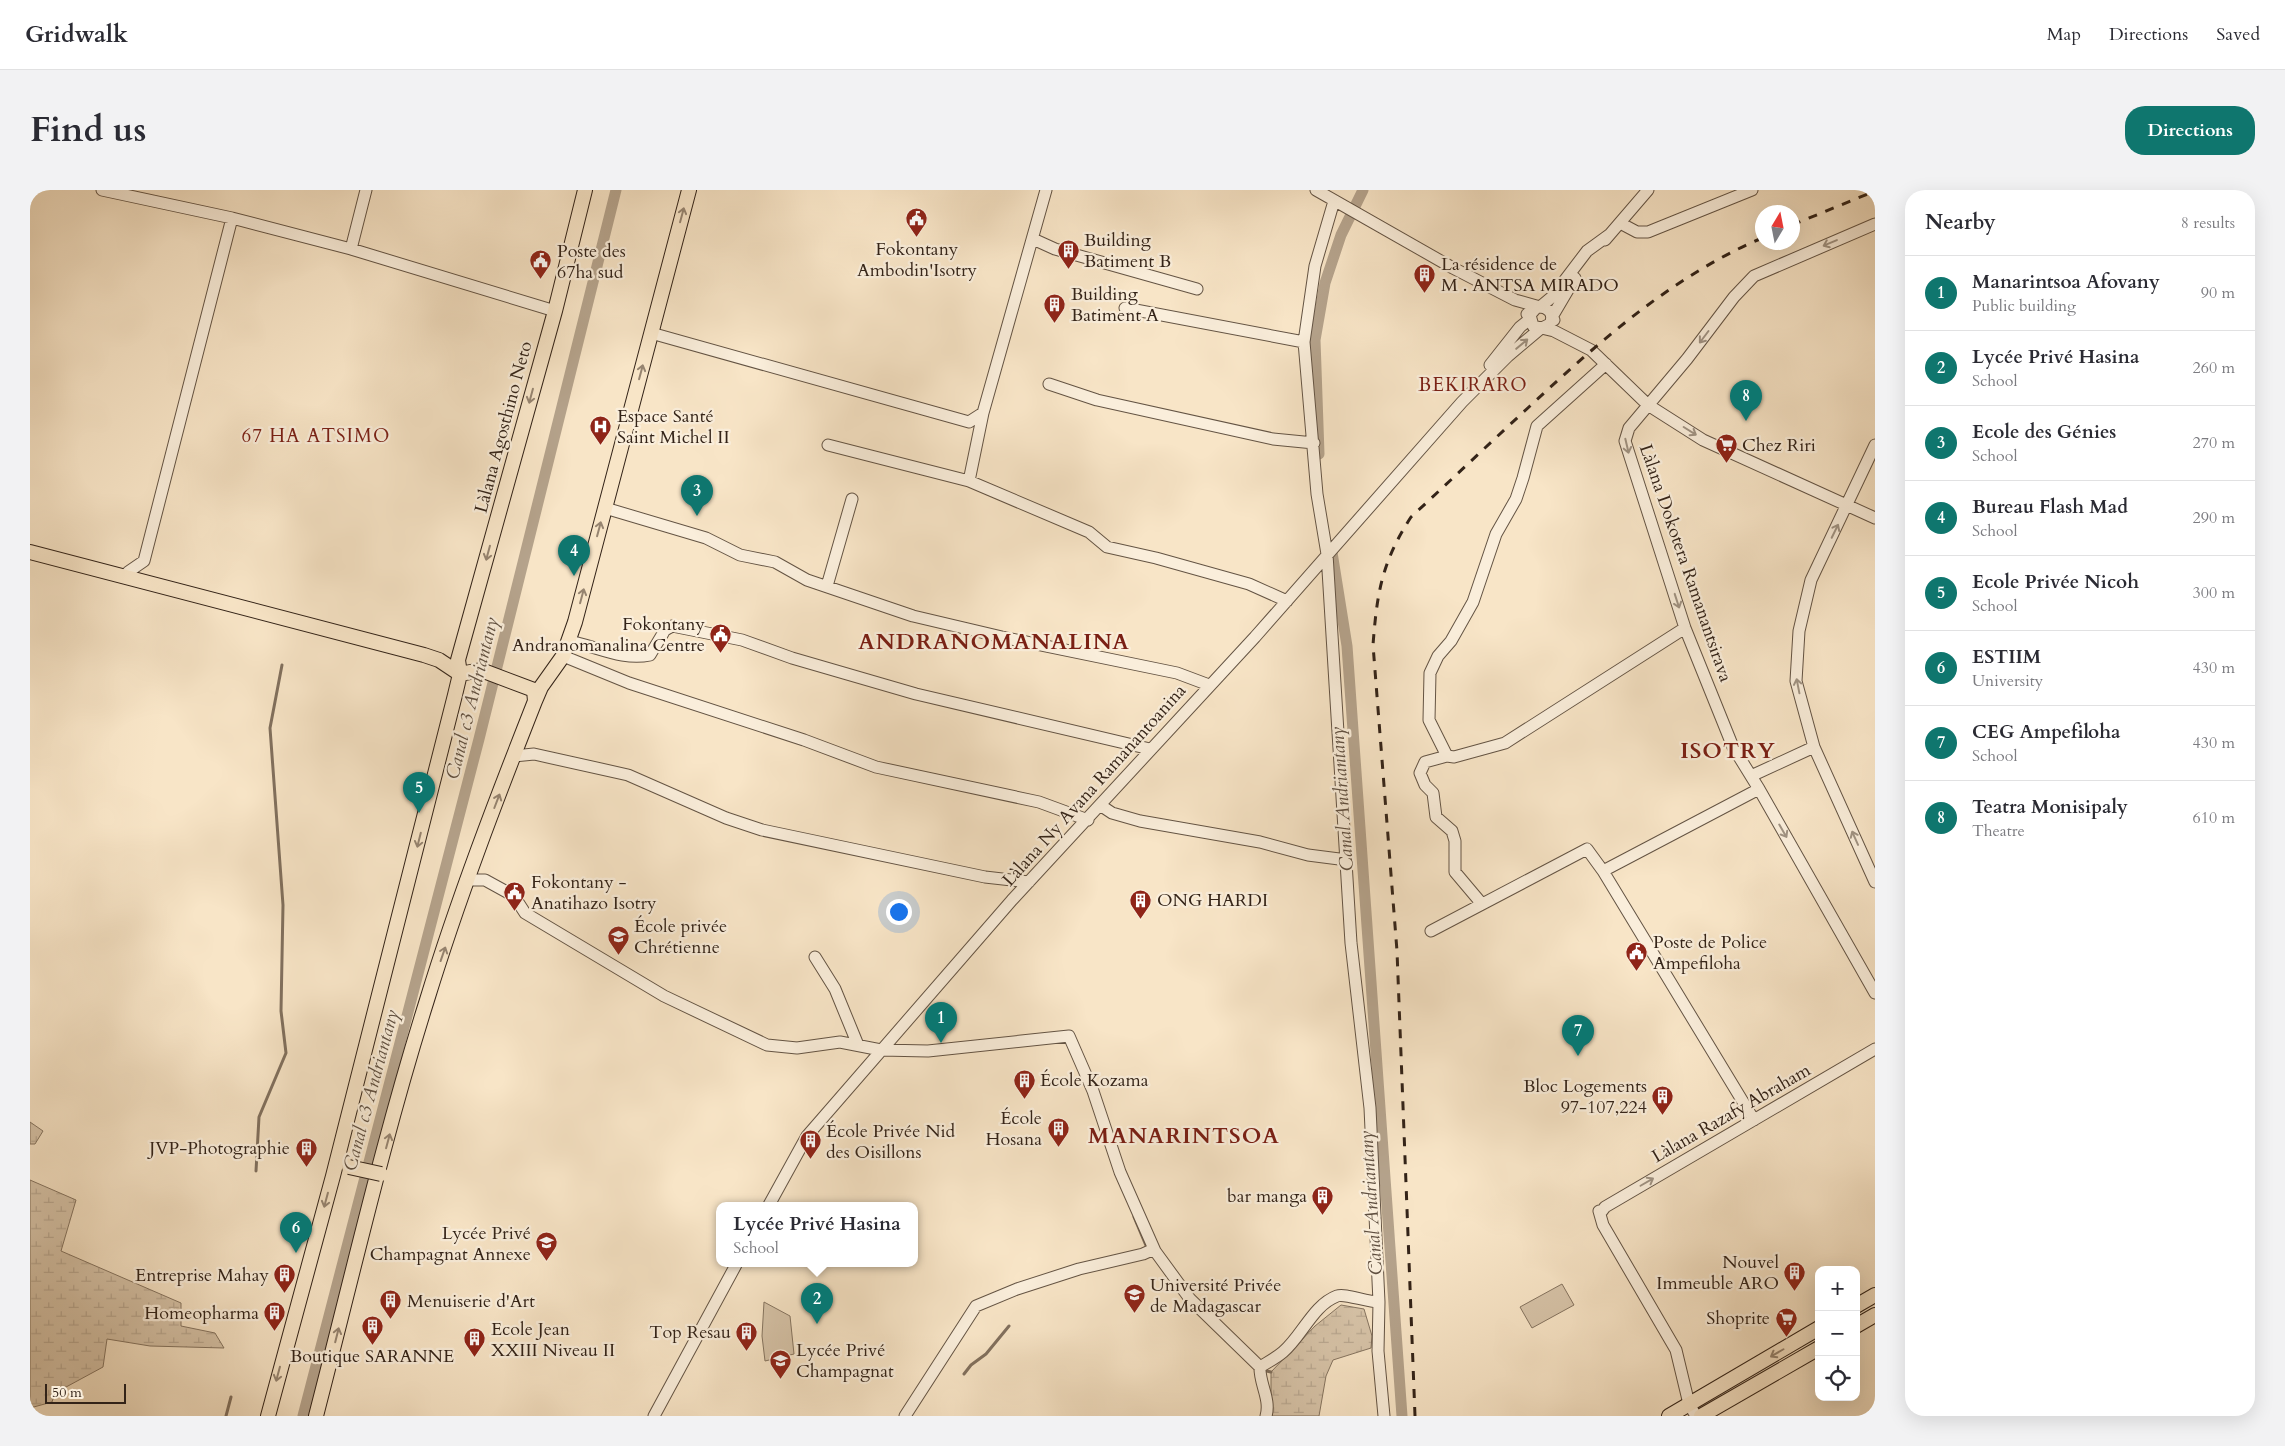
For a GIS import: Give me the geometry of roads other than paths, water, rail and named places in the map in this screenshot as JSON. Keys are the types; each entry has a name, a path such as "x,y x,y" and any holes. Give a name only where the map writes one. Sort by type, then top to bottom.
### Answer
{"main road":[{"name":"Làlana Agosthino Neto","path":"268,1416 468,667 585,190"},
{"path":"316,1416 426,1000 466,880 535,701 541,687 564,656 689,190"},
{"path":"30,546 301,616 468,667"},
{"path":"30,552 541,687"},
{"path":"506,677 534,690 535,701"},
{"path":"333,1176 348,1167 378,1180"},
{"path":"1860,1304 1875,1296"},
{"path":"1860,1324 1875,1315"},
{"path":"1669,1416 1693,1410 1815,1331"},
{"path":"1701,1416 1815,1350"}],"street":[{"path":"102,190 232,218 351,249 555,311"},
{"path":"351,249 366,190"},
{"path":"969,481 983,413 1046,190"},
{"path":"1316,190 1453,268 1515,300 1547,308 1558,328 1567,337"},
{"path":"1462,402 1508,356 1540,329 1550,324 1552,317 1576,277 1648,190"},
{"path":"1620,223 1638,232 1648,232 1752,190"},
{"path":"1334,201 1316,266 1304,342 1317,494 1327,554 1351,943 1370,1108 1379,1302 1378,1351 1384,1416"},
{"path":"128,572 144,561 232,218"},
{"path":"1648,405 1687,360 1734,297 1754,276 1873,228"},
{"path":"1462,402 1504,346 1530,319 1531,312 1552,297 1587,252 1609,235"},
{"path":"1033,239 1055,249 1197,289"},
{"path":"1515,300 1530,319 1533,326 1554,331 1590,350 1648,405 1703,440 1875,518"},
{"path":"1125,308 1304,342"},
{"path":"651,333 970,422 983,413"},
{"path":"1447,756 1429,720 1430,674 1438,656 1451,641 1472,602 1496,534 1516,499 1537,426 1606,364"},
{"path":"1049,384 1097,400 1274,439 1314,443"},
{"name":"Làlana Ny Avana Ramanantoanina","path":"771,1202 807,1136 881,1050 1029,882 1088,820 1150,749 1287,601 1462,402"},
{"name":"Làlana Dokotera Ramanantsirava","path":"1648,405 1629,428 1625,441 1685,628 1733,747 1759,789 1875,993"},
{"path":"828,445 969,481 1089,532 1106,547 1156,558 1249,584 1287,601"},
{"path":"1875,445 1811,580 1800,631 1796,682 1814,747 1875,882"},
{"path":"827,586 852,499"},
{"path":"605,508 706,538 740,555 775,562 807,580 914,616 1002,638 1178,673 1210,685"},
{"path":"568,641 622,655 641,657 650,655 665,630 672,626 742,640 792,658 916,694 1150,749"},
{"path":"1482,904 1455,872 1455,841 1452,831 1436,817 1434,792 1425,785 1420,773 1425,762 1505,744 1685,628"},
{"path":"564,656 629,682 804,740 876,767 1030,800 1088,820"},
{"path":"1751,776 1814,747"},
{"path":"514,756 534,754 628,774 726,818 762,830 984,877 1029,882"},
{"path":"1603,871 1759,789"},
{"path":"1100,805 1112,813 1140,822 1260,842 1308,855 1347,860"},
{"path":"1431,931 1587,849 1603,871 1754,1120"},
{"path":"466,880 485,880 507,892 514,896 525,913 664,996 768,1045 797,1048 840,1042 881,1050 928,1051 1069,1036 1094,1091 1148,1252 1190,1299 1260,1371 1266,1399 1266,1416"},
{"path":"815,957 835,989 858,1044"},
{"name":"Làlana Razafy Abraham","path":"1693,1410 1676,1350 1603,1225 1599,1210 1602,1212 1605,1207 1875,1049"},
{"path":"905,1416 976,1306 1016,1288 1079,1269 1148,1252"},
{"path":"654,1416 735,1267"},
{"path":"1260,1371 1284,1352 1322,1307 1338,1296 1348,1296 1365,1302 1379,1302"}],"waterway":[{"name":"Canal c3 Andriantany","path":"303,1416 479,739 616,190"},
{"name":"Canal Andriantany","path":"1319,454 1315,340 1325,283 1341,235 1363,190"},
{"name":"Canal Andriantany","path":"1331,546 1347,646 1402,1416"},
{"path":"256,1171 259,1117 286,1053 281,1011 283,905 270,728 282,665"},
{"path":"1134,1217 1147,1248"},
{"path":"964,1374 971,1365 986,1354 1009,1326"},
{"path":"1262,1370 1271,1372"},
{"path":"226,1416 231,1397"}],"railway":[{"path":"1800,222 1875,191"},
{"path":"1415,1416 1397,951 1373,645 1379,593 1387,563 1411,517 1584,357 1639,311 1668,290 1729,253 1755,241"}],"place":[{"name":"Fokontany Ambodin'Isotry","path":"917,238"},
{"name":"Building Batiment B","path":"1068,269"},
{"name":"Poste des 67ha sud","path":"541,280"},
{"name":"La résidence de M . ANTSA MIRADO","path":"1425,293"},
{"name":"Building Batiment A","path":"1055,323"},
{"name":"Teatra Monisipaly","path":"1746,421"},
{"name":"Espace Santé Saint Michel II","path":"601,445"},
{"name":"Chez Riri","path":"1726,464"},
{"name":"Ecole des Génies","path":"697,516"},
{"name":"Bureau Flash Mad","path":"574,576"},
{"name":"Fokontany Andranomanalina Centre","path":"721,653"},
{"name":"Ecole Privée Nicoh","path":"419,813"},
{"name":"Fokontany - Anatihazo Isotry","path":"515,911"},
{"name":"ONG HARDI","path":"1141,919"},
{"name":"École privée Chrétienne","path":"618,955"},
{"name":"Poste de Police Ampefiloha","path":"1637,971"},
{"name":"Manarintsoa Afovany","path":"941,1043"},
{"name":"CEG Ampefiloha","path":"1578,1056"},
{"name":"École Kozama","path":"1024,1099"},
{"name":"Bloc Logements 97-107,224","path":"1663,1115"},
{"name":"École Hosana","path":"1058,1147"},
{"name":"École Privée Nid des Oisillons","path":"810,1160"},
{"name":"JVP-Photographie","path":"306,1167"},
{"name":"bar manga","path":"1323,1215"},
{"name":"ESTIIM","path":"296,1253"},
{"name":"Lycée Privé Champagnat Annexe","path":"547,1262"},
{"name":"Nouvel Immeuble ARO","path":"1795,1291"},
{"name":"Entreprise Mahay","path":"285,1294"},
{"name":"Université Privée de Madagascar","path":"1134,1314"},
{"name":"Menuiserie d'Art","path":"391,1320"},
{"name":"Lycée Privé Hasina","path":"817,1324"},
{"name":"Homeopharma","path":"275,1332"},
{"name":"Shoprite","path":"1786,1337"},
{"name":"Boutique SARANNE","path":"372,1345"},
{"name":"Top Resau","path":"747,1351"},
{"name":"Ecole Jean XXIII Niveau II","path":"475,1358"},
{"name":"Lycée Privé Champagnat","path":"780,1379"}],"district":[{"name":"BEKIRARO","path":"1473,384"},
{"name":"67 HA ATSIMO","path":"316,435"},
{"name":"ANDRANOMANALINA","path":"994,641"},
{"name":"ISOTRY","path":"1728,750"},
{"name":"MANARINTSOA","path":"1184,1135"}]}
